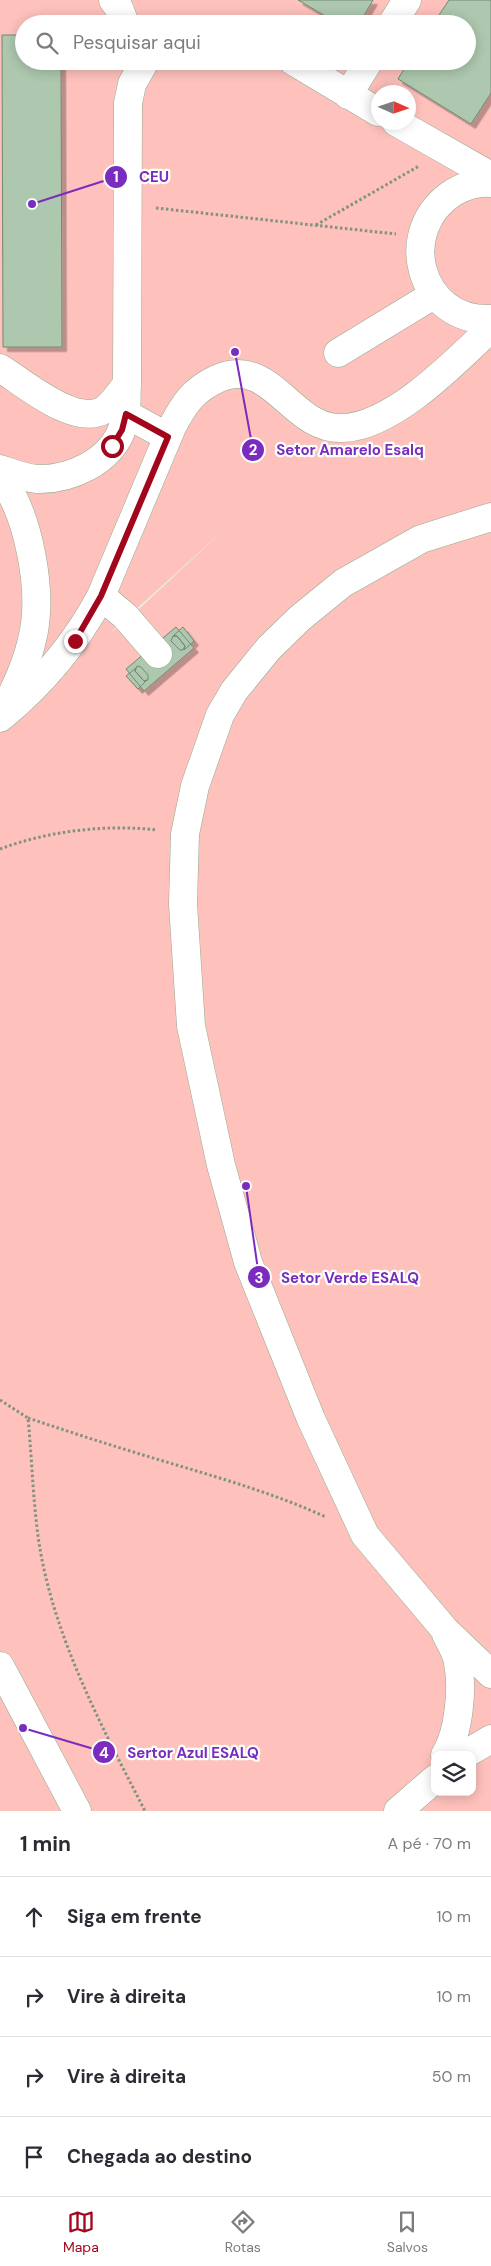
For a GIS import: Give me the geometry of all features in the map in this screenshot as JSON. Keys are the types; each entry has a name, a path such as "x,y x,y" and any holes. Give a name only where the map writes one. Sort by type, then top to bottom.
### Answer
{"main road":[{"path":"113,0 122,15"},
{"path":"398,15 407,0"},
{"path":"0,469 22,477 38,479 77,472 96,462 112,446 122,430 126,414 127,384 128,103 132,84 139,70"},
{"path":"308,70 371,108"},
{"path":"348,95 363,70"},
{"path":"410,130 491,176"},
{"path":"491,183 463,187 444,199 429,216 421,237 420,259 426,281 440,300 458,312 479,319 491,318"},
{"path":"338,353 435,294"},
{"path":"0,717 25,698 64,656 88,620 101,596 168,437 185,404 196,390 228,374 245,373 263,380 305,415 328,427 344,428 367,422 408,401 447,369 491,328"},
{"path":"0,368 66,410 88,414 104,410 127,384"},
{"path":"126,414 168,437"},
{"path":"0,476 17,506 28,539 33,568 36,606 33,638 24,668 13,695 0,717"},
{"path":"491,517 421,539 370,566 343,583 300,618 269,648 234,691 220,714 195,786 185,834 183,904 191,1026 221,1165 248,1262 311,1419 365,1535 445,1630 491,1674"},
{"path":"101,596 125,616 158,654"},
{"path":"445,1630 458,1662 459,1689 457,1720 446,1751"},
{"path":"0,1666 77,1811"},
{"path":"471,1751 491,1739"},
{"path":"398,1811 431,1780"}],"path":[{"path":"316,225 446,151"},
{"path":"128,205 421,237"},
{"path":"0,849 56,834 90,830 125,828 185,834"},
{"path":"0,1400 28,1418 197,1470 292,1502 365,1535"},
{"path":"28,1418 39,1543 50,1591 78,1673 145,1811"}],"shaded area":[{"path":"0,0 491,0 491,1811 0,1811","holes":["228,526 126,621 110,633"]}],"building":[{"path":"298,0 373,0 364,15 324,15"},
{"path":"449,0 491,0 491,93 471,124 416,90 416,85 408,85 398,79 404,70 476,70 476,15 439,15"},
{"path":"2,35 15,35 15,70 61,70 62,347 3,347"},
{"path":"176,627 194,648 144,691 126,669"},
{"path":"183,627 194,641 184,650 185,646 177,636 173,636"},
{"path":"173,636 177,636 185,646 183,650 180,650 171,641"},
{"path":"137,666 141,667 148,675 148,680 144,681 135,671"},
{"path":"136,668 135,671 144,681 147,680 138,689 126,676"}],"place":[{"name":"CEU","path":"32,204"},
{"name":"Setor Amarelo Esalq","path":"235,352"},
{"name":"Setor Verde ESALQ","path":"246,1186"},
{"name":"Sertor Azul ESALQ","path":"23,1728"}],"route":[{"path":"75,641 101,596 168,437 126,414 122,430 112,446"}]}
